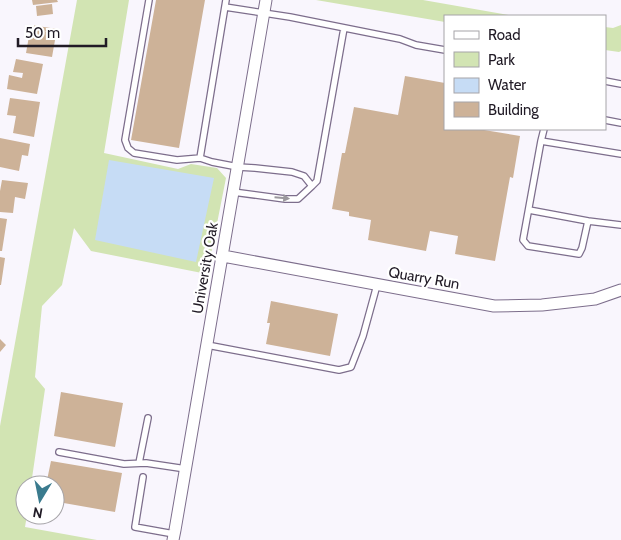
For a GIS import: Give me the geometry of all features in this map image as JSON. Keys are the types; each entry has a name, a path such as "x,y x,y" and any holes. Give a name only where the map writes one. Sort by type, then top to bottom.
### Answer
{"street":[{"name":"University Oak","path":"174,537 266,0"},
{"name":"Quarry Run","path":"223,256 494,306 542,305 595,299 621,290"}],"lane":[{"path":"149,0 125,140 128,148 134,153 177,160 200,158 238,167 292,172 304,176 312,186"},
{"path":"200,158 225,3 264,13 444,50"},
{"path":"234,192 298,199 317,181 344,28"},
{"path":"606,81 621,84"},
{"path":"606,120 621,123"},
{"path":"544,130 523,240 528,246 579,254 588,220"},
{"path":"542,142 621,154"},
{"path":"528,210 621,225"},
{"path":"207,345 339,370 351,367 363,336 377,285"},
{"path":"139,463 148,418"},
{"path":"59,452 124,464 146,463 186,469"},
{"path":"143,477 135,527 174,537"}],"green space":[{"path":"77,0 129,0 104,153 178,169 191,164 217,168 226,178 207,274 91,251 74,228 62,285 42,306 35,377 45,389 32,475 15,475 15,525 25,525 25,527 97,540 0,540 0,426"},
{"path":"316,0 423,0 509,15 444,15 444,22"},
{"path":"621,25 621,51 619,52 606,50 606,27 613,28"}],"water":[{"path":"109,160 214,178 196,262 95,240"}],"building":[{"path":"32,0 57,0 58,2 33,5"},
{"path":"156,0 205,0 179,148 131,140"},
{"path":"52,4 53,14 37,16 36,6"},
{"path":"31,25 57,29 52,57 26,53"},
{"path":"16,59 43,64 37,94 7,89 9,75 22,78 23,73 13,72"},
{"path":"405,76 444,83 444,130 484,130 520,136 513,178 510,177 495,261 455,254 458,236 430,231 426,251 368,240 371,220 349,216 349,212 332,209 342,153 345,153 354,107 398,115"},
{"path":"10,98 40,102 34,137 13,133 16,116 7,115"},
{"path":"0,138 30,144 28,156 22,155 19,171 0,167"},
{"path":"2,180 28,183 25,199 15,197 13,213 0,212"},
{"path":"0,218 7,219 2,251 0,251"},
{"path":"0,257 5,258 1,285 0,285"},
{"path":"271,301 338,314 330,356 266,344 270,323 267,323"},
{"path":"0,339 6,345 0,352"},
{"path":"61,392 123,403 115,447 54,436"},
{"path":"51,461 122,473 115,512 65,503 65,475 48,475"}]}
